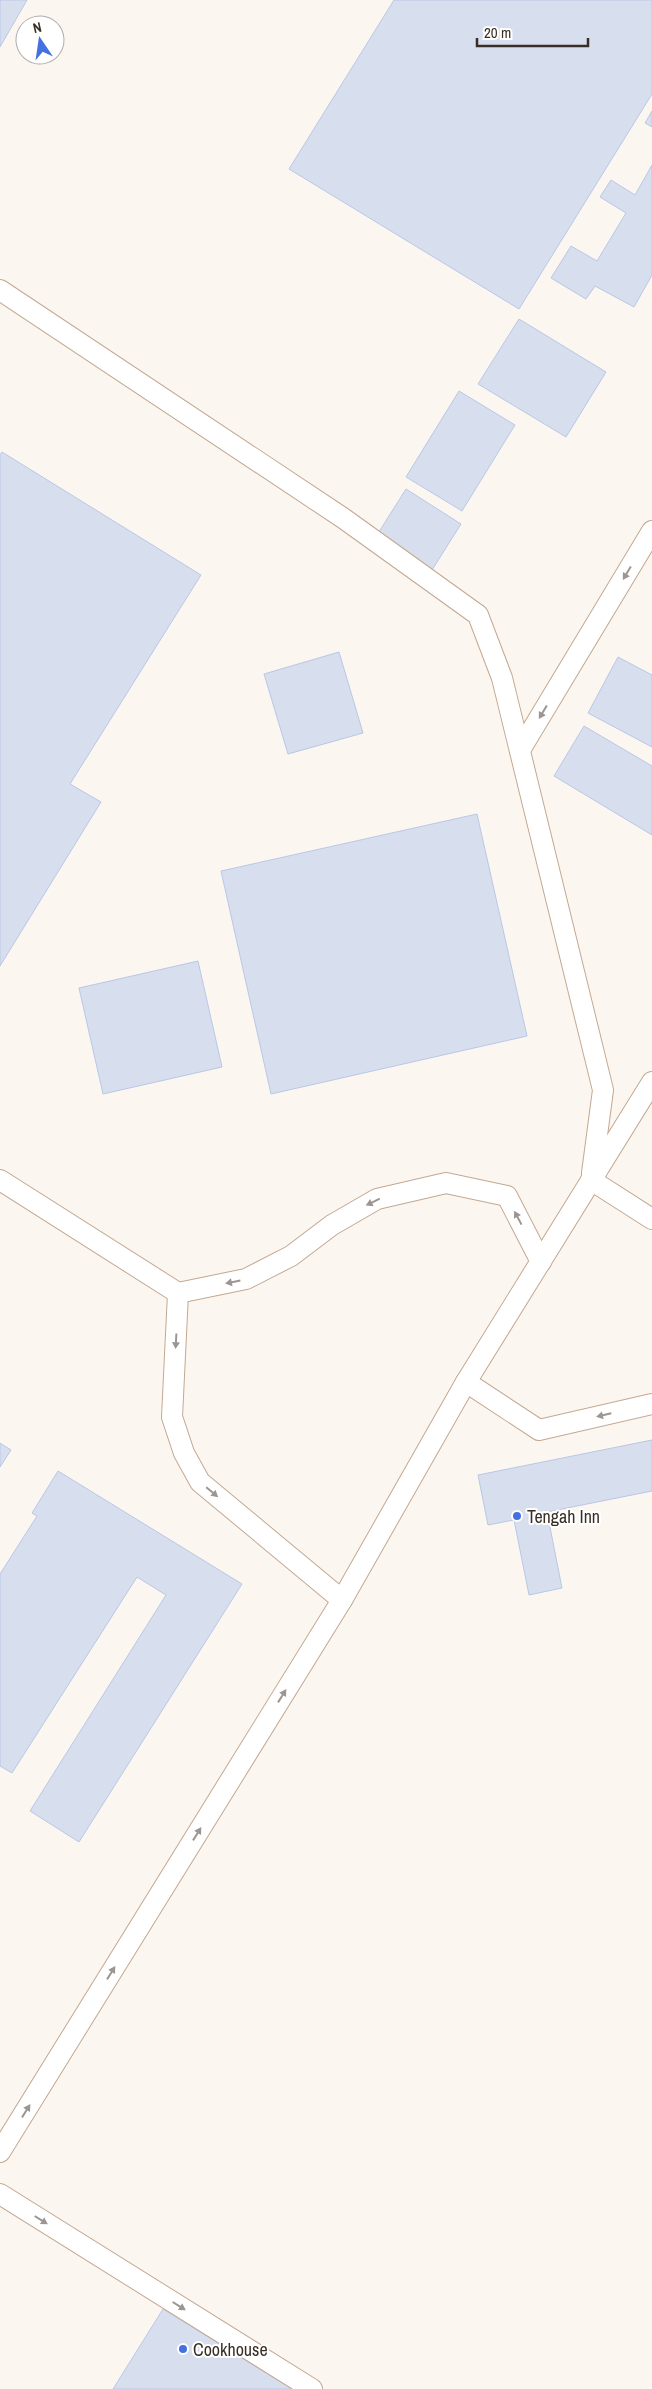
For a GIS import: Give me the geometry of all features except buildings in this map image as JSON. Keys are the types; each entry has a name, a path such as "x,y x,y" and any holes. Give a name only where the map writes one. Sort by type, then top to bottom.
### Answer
{"lane":[{"path":"0,290 343,518 478,615 502,678 602,1090 591,1180"},
{"path":"520,750 652,532"},
{"path":"0,2152 342,1600 466,1382 652,1082"},
{"path":"0,1180 178,1292 246,1279 291,1256 332,1225 377,1199 446,1183 506,1196 541,1262"},
{"path":"591,1180 652,1219"},
{"path":"178,1292 172,1417 184,1453 200,1482 342,1600"},
{"path":"466,1382 539,1430 652,1404"},
{"path":"0,2194 312,2389"}],"place":[{"name":"Tengah Inn","path":"517,1516"},
{"name":"Cookhouse","path":"183,2349"}]}
